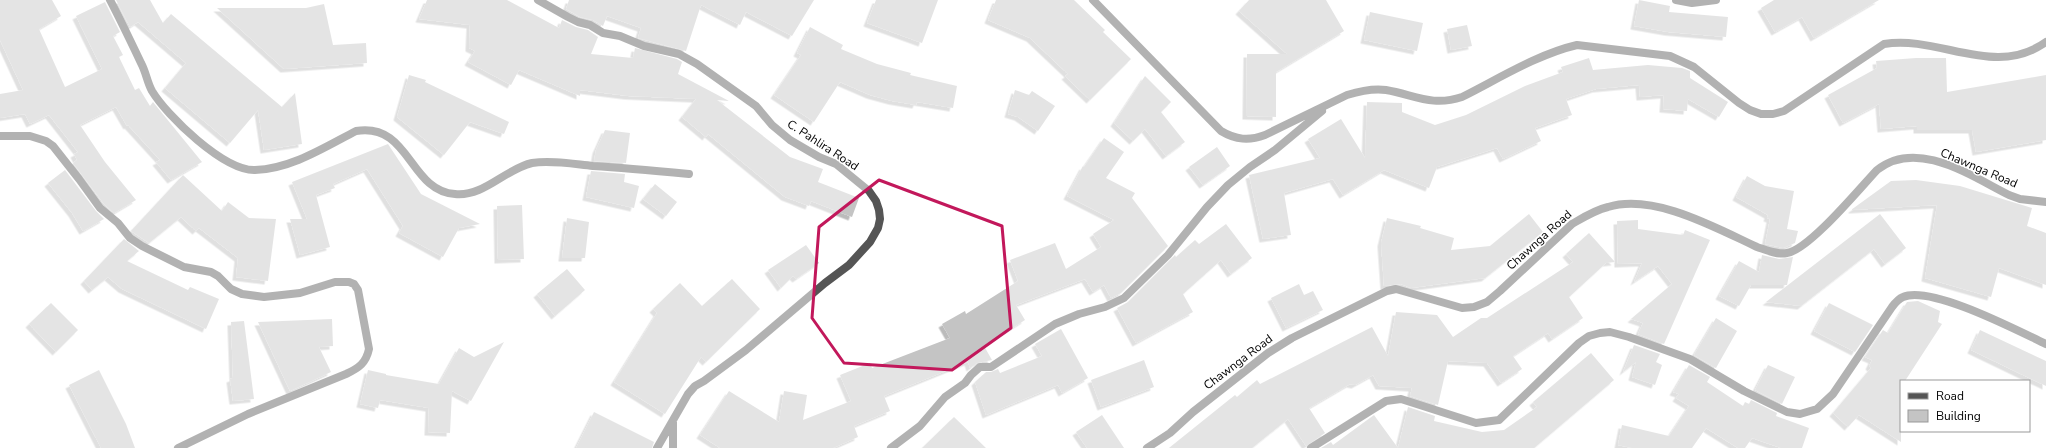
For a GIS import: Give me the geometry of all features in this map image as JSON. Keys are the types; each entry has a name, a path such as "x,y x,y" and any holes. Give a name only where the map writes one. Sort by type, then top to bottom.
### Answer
{"street":[{"path":"110,0 142,65 151,89 158,100 168,112 207,147 229,163 241,168 253,170 277,167 307,156 356,131 372,130 399,144 420,174 436,189 455,194 478,191 519,167 533,163 563,163 689,174"},
{"name":"C. Pahlira Road","path":"538,0 568,18 590,25 603,33 620,36 644,46 679,54 697,64 756,106 772,125 790,140 819,157 836,164 869,191 876,201 879,210 880,218 878,228 870,242 849,265 825,283 746,350 704,381 694,386 657,448"},
{"path":"1093,0 1222,131 1230,136 1242,139 1252,139 1265,136 1354,92 1373,90 1389,91 1436,102 1449,101 1462,97 1563,48 1577,45 1591,45 1670,56 1694,67 1739,103 1761,114 1773,114 1784,111 1884,44 1898,42 1910,43 1966,54 1996,58 2027,53 2046,42"},
{"path":"1676,0 1692,3 1716,0"},
{"path":"891,448 920,426 945,397 966,383 971,375 980,367 991,367 1055,324 1079,314 1105,307 1124,298 1164,259 1207,207 1228,185 1250,167 1275,150 1334,101"},
{"path":"0,136 30,136 46,141 53,146 100,208 118,223 130,238 184,267 211,272 236,292 253,296 277,296 300,293 335,282 354,284 358,290 369,349 367,358 362,365 346,374 224,424 178,448"},
{"name":"Chawnga Road","path":"1147,448 1170,433 1193,412 1268,353 1292,338 1396,289 1462,308 1474,307 1487,302 1572,224 1609,206 1640,204 1677,213 1757,247 1769,251 1787,253 1807,243 1877,170 1886,163 1894,160 1907,158 1934,161 1947,165 2020,199 2046,202"},
{"path":"1311,448 1379,405 1393,399 1402,399 1476,423 1499,420 1579,343 1589,336 1600,333 1618,334 1690,359 1744,391 1787,412 1800,414 1817,408 1833,394 1892,307 1903,297 1920,296 1951,303 1997,320 2046,344"},
{"path":"672,421 673,448"}],"highlighted area":[{"path":"879,180 1002,226 1011,328 952,370 844,363 812,318 819,227"}],"building":[{"path":"0,0 52,0 61,16 39,29 65,87 102,69 76,16 105,2 120,32 113,36 123,55 119,57 135,90 139,88 150,106 153,102 202,162 171,180 156,162 160,160 128,125 127,126 116,107 80,125 105,162 136,200 114,213 104,204 73,163 77,160 74,154 78,152 49,115 30,124 25,114 0,118 0,94 23,90 0,40"},
{"path":"116,0 150,0 163,23 171,14 282,107 295,93 302,144 264,150 258,110 230,143 165,88 186,63 138,22 130,27"},
{"path":"427,0 507,0 559,28 562,20 576,27 588,30 598,37 591,54 633,58 635,48 677,59 682,62 678,74 729,101 717,100 790,157 823,169 818,182 859,198 852,217 811,201 809,206 785,197 708,134 706,137 682,117 696,99 628,96 580,90 580,96 519,70 511,85 468,62 475,51 469,48 470,25 419,19"},
{"path":"569,0 814,0 792,36 746,12 740,25 701,5 686,51 638,38 641,28 607,16 603,26 593,20 580,17 566,9"},
{"path":"876,0 938,0 922,43 867,23"},
{"path":"996,0 1074,0 1105,30 1103,32 1131,59 1090,100 1065,76 1068,74 1030,38 988,20"},
{"path":"1249,0 1326,0 1344,31 1276,72 1276,117 1246,116 1247,54 1287,54 1239,11"},
{"path":"1639,0 1670,6 1669,12 1728,17 1726,37 1668,32 1634,26"},
{"path":"1774,0 1879,0 1814,38 1802,17 1775,32 1761,8"},
{"path":"324,4 333,45 366,43 367,63 284,69 217,8 306,8"},
{"path":"1370,12 1423,23 1417,51 1364,40"},
{"path":"1467,25 1472,46 1451,50 1447,29"},
{"path":"810,27 843,45 841,49 877,64 911,73 910,75 957,86 953,108 917,102 916,105 892,101 870,95 840,82 814,122 774,95 801,55 797,53"},
{"path":"1589,58 1593,70 1648,65 1682,68 1690,71 1690,78 1728,102 1719,117 1688,99 1687,111 1663,109 1664,95 1640,97 1639,85 1596,89 1566,99 1572,115 1535,128 1541,141 1503,159 1497,148 1437,167 1429,188 1384,170 1343,195 1333,179 1284,193 1291,235 1263,239 1249,175 1320,158 1308,139 1341,119 1365,158 1367,102 1402,103 1402,112 1435,125 1466,115 1525,86 1563,72 1561,67"},
{"path":"1916,58 1946,58 1947,92 2046,75 2046,140 1976,152 1972,130 1917,130 1917,126 1881,129 1879,104 1843,123 1828,95 1877,68 1876,61"},
{"path":"409,75 426,80 425,82 509,122 504,134 470,122 444,155 397,117"},
{"path":"1145,76 1171,102 1161,112 1185,142 1166,156 1145,129 1133,141 1114,123"},
{"path":"1015,90 1029,95 1032,91 1055,106 1038,131 1018,117 1008,114"},
{"path":"605,130 630,133 626,163 594,161 596,150"},
{"path":"1104,138 1124,152 1106,178 1135,193 1132,198 1168,246 1121,293 1111,298 1104,285 1093,292 1085,279 1016,305 1025,320 984,346 992,360 977,363 970,368 968,362 884,396 890,411 854,426 858,437 833,448 720,448 700,435 729,391 779,422 784,391 807,395 803,420 851,401 840,375 870,363 872,368 950,338 942,324 965,311 966,314 1018,281 1010,260 1055,243 1066,269 1101,247 1093,234 1114,220 1067,196 1083,166 1084,167"},
{"path":"388,144 421,194 480,224 459,228 443,257 399,233 403,226 367,169 333,184 335,188 316,195 330,247 300,255 290,219 307,219 292,182"},
{"path":"1217,147 1230,166 1203,185 1189,167"},
{"path":"65,170 96,211 104,219 83,231 72,213 48,183"},
{"path":"591,171 625,174 624,182 639,186 634,208 586,197"},
{"path":"183,175 222,211 228,202 249,218 276,219 268,281 236,277 238,258 199,228 196,231 181,217 149,243 131,231"},
{"path":"1747,176 1765,186 1794,191 1787,229 1798,231 1795,243 1783,248 1765,244 1770,219 1767,218 1768,215 1736,197"},
{"path":"1916,180 1960,186 2032,208 2027,226 2046,233 2046,285 1999,268 1991,297 1925,278 1937,205 1851,210 1891,181"},
{"path":"655,184 677,202 666,216 643,199"},
{"path":"522,205 524,259 498,260 497,206"},
{"path":"1529,214 1543,232 1485,278 1411,288 1401,284 1384,286 1381,243 1387,218 1421,226 1420,228 1454,238 1451,250 1490,246"},
{"path":"1880,214 1906,248 1885,264 1874,249 1801,306 1766,302"},
{"path":"567,218 589,222 585,258 562,258"},
{"path":"1638,220 1638,229 1683,235 1685,230 1710,240 1664,344 1638,334 1643,323 1631,319 1672,284 1658,266 1634,282 1642,263 1618,264 1617,221"},
{"path":"1226,224 1252,258 1231,274 1221,260 1183,294 1193,312 1136,343 1117,308 1128,302 1175,255 1176,257 1195,240 1199,244"},
{"path":"1589,233 1615,262 1606,263 1569,297 1583,318 1552,339 1548,333 1513,356 1522,369 1501,383 1487,363 1448,361 1438,405 1410,396 1412,388 1379,386 1373,375 1355,385 1350,384 1309,408 1325,433 1306,446 1288,419 1252,448 1169,448 1235,395 1237,397 1257,380 1260,384 1372,327 1388,356 1396,312 1437,315 1453,337 1481,318 1487,318 1573,262 1566,254"},
{"path":"124,239 139,251 127,261 188,290 190,287 219,299 206,329 122,289 108,277 92,290 84,281"},
{"path":"806,245 819,263 796,279 793,276 781,288 768,270"},
{"path":"1762,255 1779,259 1793,257 1787,285 1751,285 1739,306 1719,296 1739,261 1759,272"},
{"path":"567,269 585,290 555,316 537,294"},
{"path":"732,279 760,309 706,362 701,357 665,414 614,382 657,313 653,309 680,283 702,306"},
{"path":"1299,284 1304,295 1313,291 1323,310 1286,328 1271,298"},
{"path":"1918,301 1940,311 1938,322 1942,324 1906,380 1900,380 1901,442 1859,415 1848,427 1833,413 1871,368 1869,366 1872,360 1865,357 1883,330 1888,333 1907,302"},
{"path":"51,303 78,330 56,352 29,324"},
{"path":"1829,303 1873,325 1855,352 1814,331"},
{"path":"1716,318 1737,331 1716,368 1694,355"},
{"path":"332,319 333,346 319,347 331,372 290,391 258,322"},
{"path":"244,321 254,399 233,401 230,379 233,378 231,322"},
{"path":"1061,329 1088,378 1062,393 1058,385 986,415 975,382 986,372 991,372 998,369 1000,373 1042,356 1035,344"},
{"path":"1980,330 2046,361 2046,386 1971,350"},
{"path":"504,342 471,401 452,391 450,433 428,432 429,408 380,400 378,408 360,404 368,370 386,375 439,384 459,348 474,357"},
{"path":"1634,345 1660,354 1656,362 1662,365 1655,385 1632,377 1636,362 1623,372"},
{"path":"1591,353 1614,380 1534,448 1398,448 1408,407 1435,416 1434,421 1482,432 1504,430 1537,407 1533,402"},
{"path":"1144,360 1154,387 1101,407 1091,380"},
{"path":"1689,365 1710,377 1707,382 1743,406 1745,402 1749,404 1751,400 1777,413 1776,416 1809,428 1802,448 1781,448 1752,438 1745,448 1738,448 1706,428 1692,448 1632,448 1618,445 1622,425 1669,436 1689,406 1676,398 1679,394 1673,392"},
{"path":"1768,365 1795,377 1782,404 1755,390"},
{"path":"99,370 126,424 135,448 101,448 69,385"},
{"path":"594,412 654,442 652,448 576,448"},
{"path":"1102,415 1124,448 1087,448 1076,432"},
{"path":"1374,415 1398,448 1321,448 1331,442 1333,445"},
{"path":"954,417 986,448 922,448"}]}
